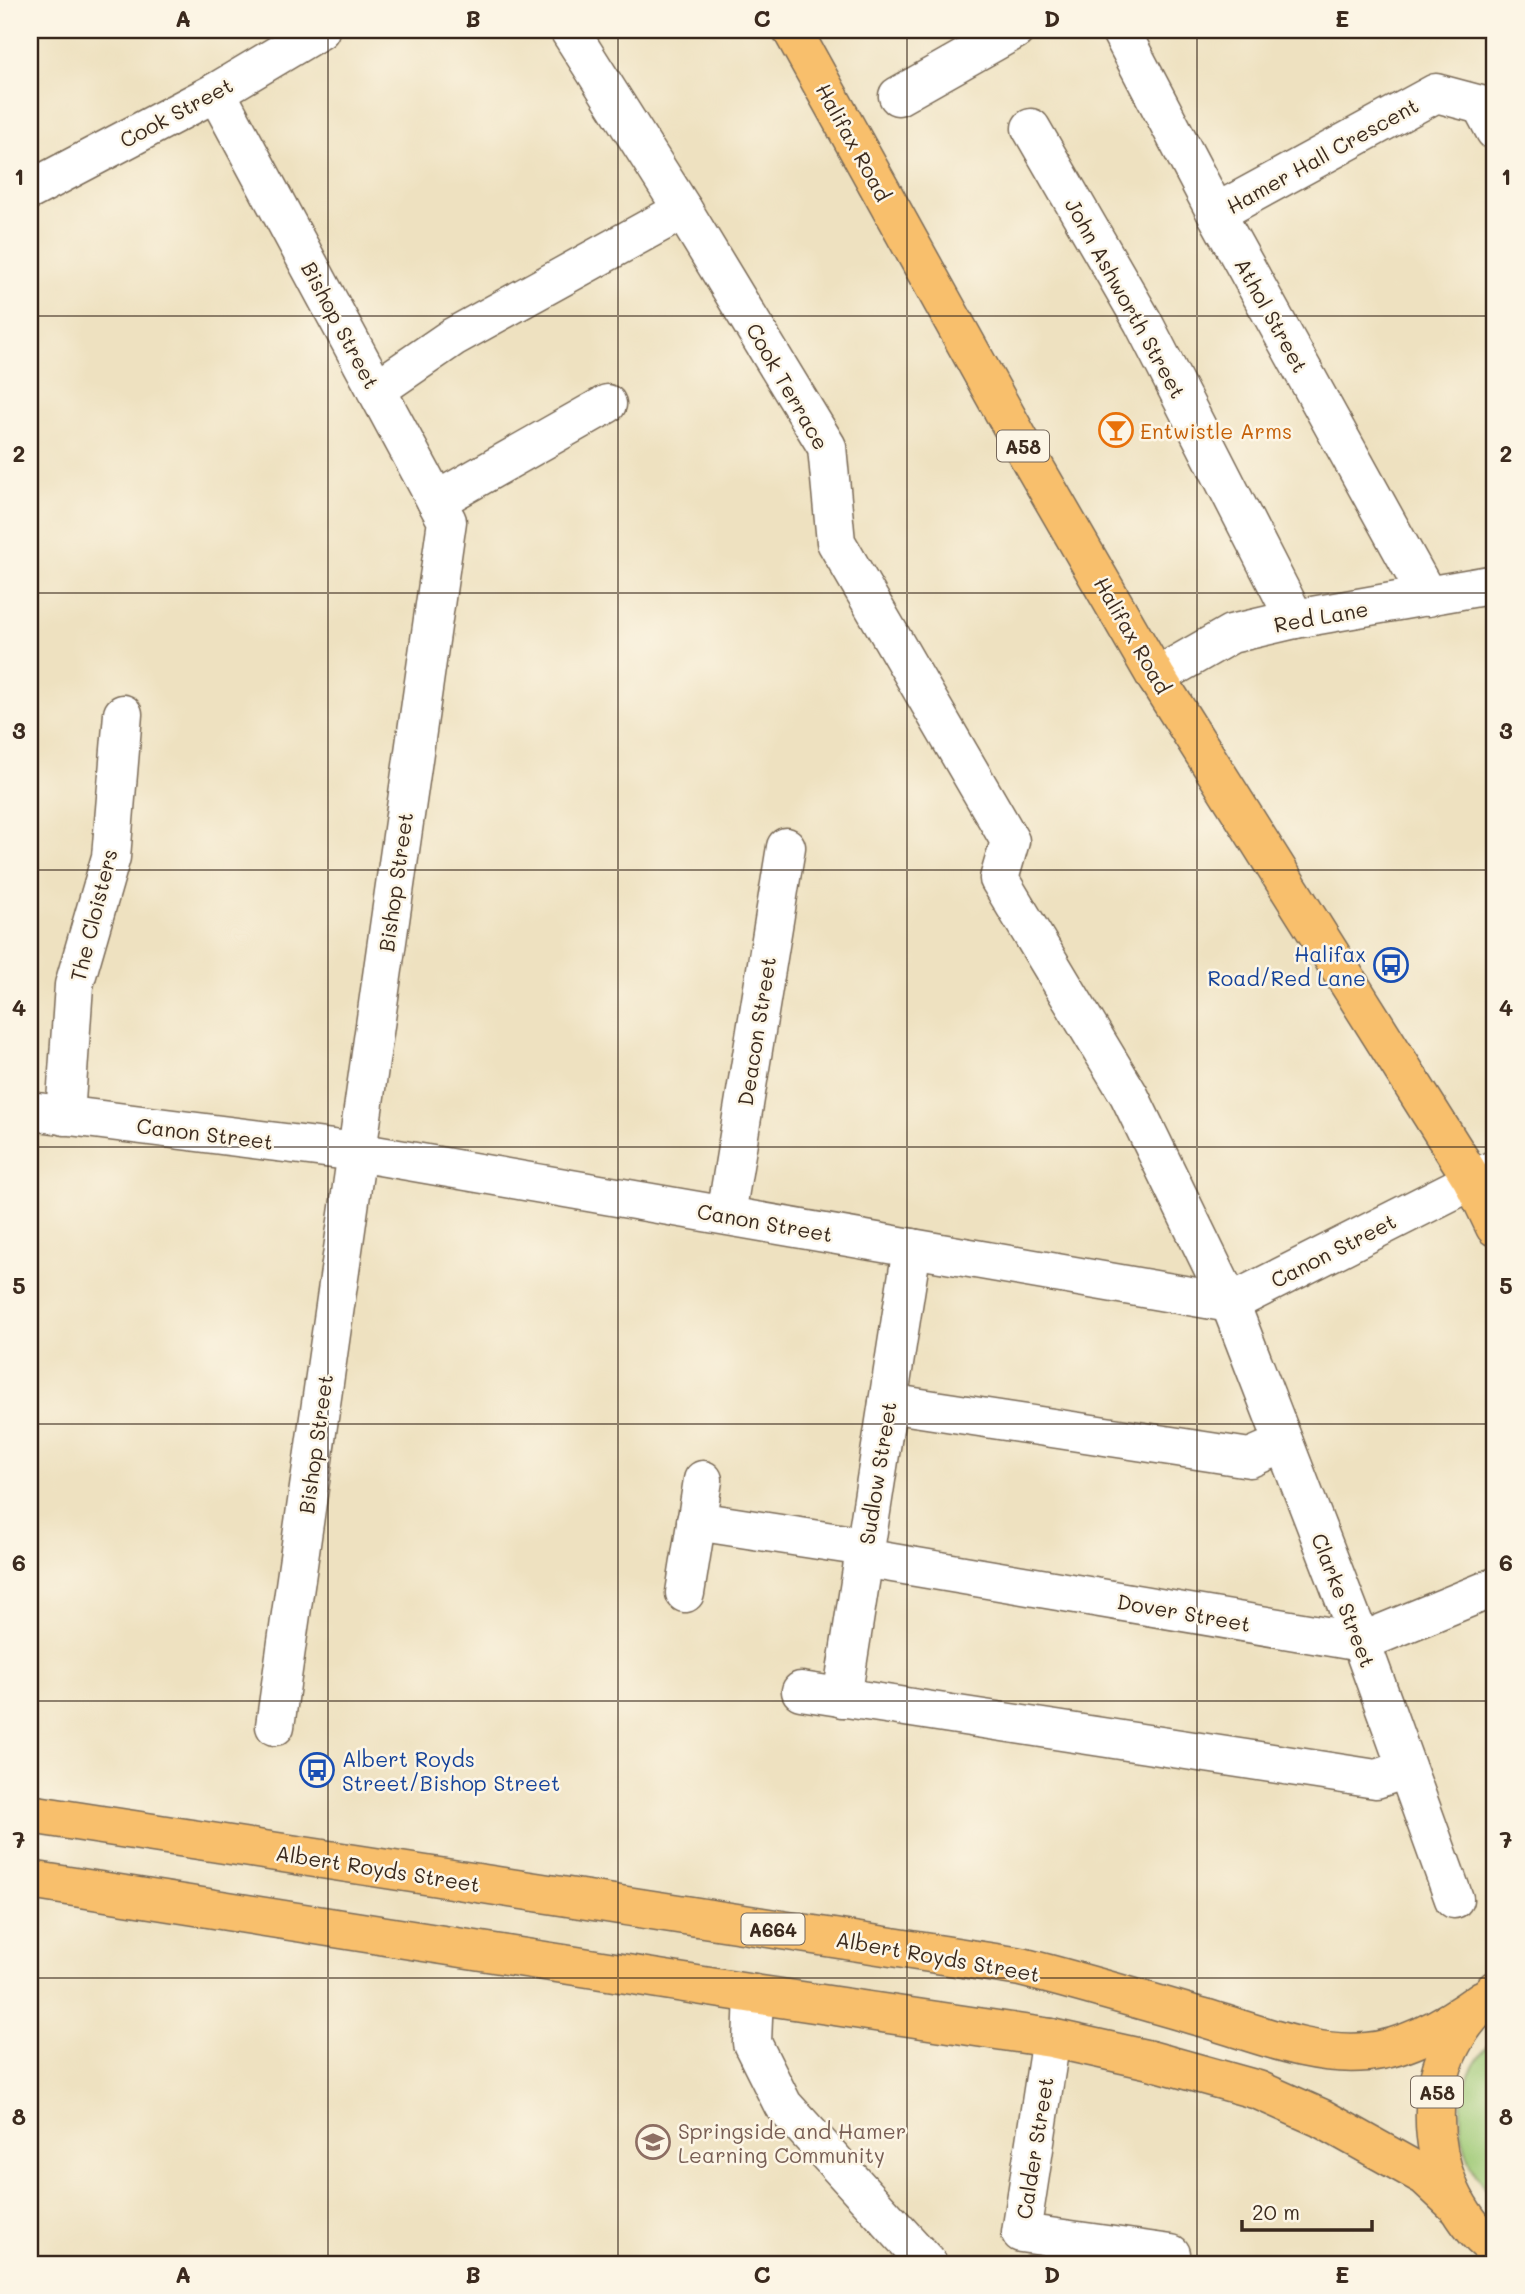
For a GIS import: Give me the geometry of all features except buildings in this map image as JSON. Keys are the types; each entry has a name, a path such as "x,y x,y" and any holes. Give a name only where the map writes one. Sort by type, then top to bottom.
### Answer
{"main road":[{"name":"Halifax Road","path":"792,30 1031,461 1156,677 1483,1174 1495,1227"},
{"name":"Albert Royds Street","path":"30,1814 1021,1967 1271,2038 1342,2053 1369,2052 1394,2047 1427,2034 1458,2018 1495,1991"},
{"path":"35,1882 1051,2038 1150,2060 1258,2090 1321,2118 1425,2176 1457,2206"},
{"name":"A58","path":"1495,1991 1462,2026 1447,2056 1437,2088 1433,2123 1440,2166 1457,2206 1488,2244 1495,2248"}],"street":[{"name":"Cook Street","path":"30,190 216,92 320,30"},
{"name":"Cook Terrace","path":"569,30 683,210 827,447 836,542 1010,841 999,879"},
{"path":"898,96 1016,30"},
{"name":"Athol Street","path":"1120,30 1216,213 1428,597"},
{"name":"Bishop Street","path":"216,92 447,520 275,1726"},
{"name":"Hamer Hall Crescent","path":"1216,213 1436,93 1481,105 1495,131"},
{"name":"John Ashworth Street","path":"1031,128 1143,322 1295,619"},
{"path":"376,390 453,337 683,210"},
{"path":"436,500 607,404"},
{"name":"Red Lane","path":"1156,677 1231,634 1295,619 1495,584"},
{"name":"The Cloisters","path":"47,1114 75,985 111,857 123,715"},
{"name":"Deacon Street","path":"726,1215 786,847"},
{"name":"Clarke Street","path":"999,879 1129,1095 1230,1303 1360,1642 1454,1899"},
{"name":"Canon Street","path":"47,1114 357,1152 1230,1303 1483,1174"},
{"name":"Sudlow Street","path":"842,1698 912,1248"},
{"path":"888,1403 1250,1458 1284,1443"},
{"path":"685,1593 704,1480"},
{"name":"Dover Street","path":"696,1521 1360,1642"},
{"path":"1360,1642 1495,1587"},
{"path":"801,1692 1376,1779 1406,1769"},
{"path":"754,1994 752,2043 783,2105 928,2264"},
{"name":"Calder Street","path":"1051,2038 1019,2249 1171,2254"}],"green space":[{"path":"1495,2036 1495,2201 1484,2188 1468,2157 1463,2140 1461,2106 1470,2073"}],"place":[{"name":"Entwistle Arms","path":"1116,430"},
{"name":"Halifax Road/Red Lane","path":"1391,965"},
{"name":"Albert Royds Street/Bishop Street","path":"317,1770"},
{"name":"Springside and Hamer Learning Community","path":"653,2142"}]}
